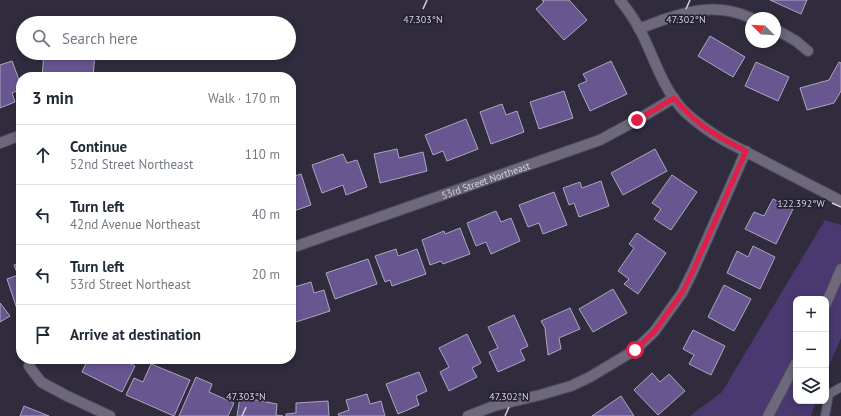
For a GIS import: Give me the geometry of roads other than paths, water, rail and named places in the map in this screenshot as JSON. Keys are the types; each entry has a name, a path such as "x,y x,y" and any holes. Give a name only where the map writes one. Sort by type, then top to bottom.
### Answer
{"street":[{"path":"620,0 639,29 657,69 674,98 685,112 710,133 841,201"},
{"path":"639,29 684,12 722,9 745,16"},
{"path":"781,32 796,41 808,51"},
{"name":"53rd Street Northeast","path":"296,246 600,140 632,124 674,98"},
{"path":"0,143 16,137"},
{"path":"468,416 494,406 571,386 590,377 635,350 654,332 682,293 746,151"},
{"path":"829,297 841,269"},
{"path":"31,364 42,382 67,396 110,416"},
{"path":"768,416 793,368"}],"lane":[{"path":"825,416 830,394 841,387"}]}
